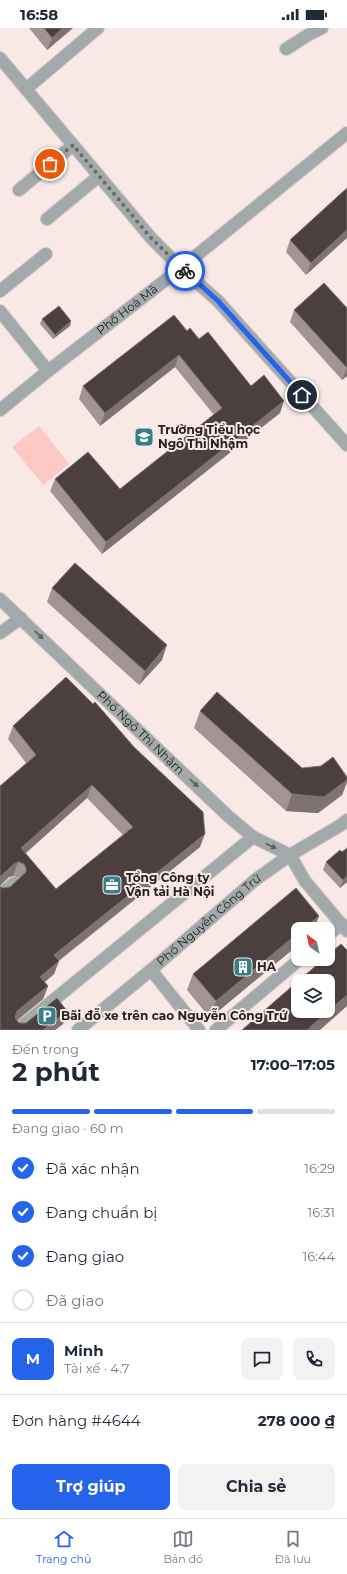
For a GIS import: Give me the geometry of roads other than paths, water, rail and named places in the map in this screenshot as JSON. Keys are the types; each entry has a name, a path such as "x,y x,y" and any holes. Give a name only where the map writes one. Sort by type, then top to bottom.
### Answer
{"street":[{"path":"26,89 98,28"},
{"path":"286,49 322,28"},
{"path":"0,58 152,239 181,268 218,301 347,446"},
{"name":"Phố Hoà Mã","path":"0,410 181,268 347,133"},
{"path":"18,190 73,145"},
{"path":"47,219 99,176"},
{"path":"0,290 46,254"},
{"path":"0,311 48,371"},
{"name":"Phố Ngô Thì Nhậm","path":"0,599 228,816 253,837 290,855"},
{"path":"0,633 20,618"},
{"name":"Phố Nguyễn Công Trứ","path":"78,1030 151,970 255,880 290,855 347,820"},
{"path":"17,1030 253,837"},
{"path":"290,855 305,881 344,928 335,932"},
{"path":"0,895 14,883"},
{"path":"216,1030 292,966"},
{"path":"151,970 199,1030"}],"place":[{"name":"Trường Tiểu học Ngô Thì Nhậm","path":"144,437"},
{"name":"Tổng Công ty Vận tải Hà Nội","path":"112,885"},
{"name":"HA","path":"243,967"},
{"name":"Bãi đỗ xe trên cao Nguyễn Công Trứ","path":"47,1016"}]}
